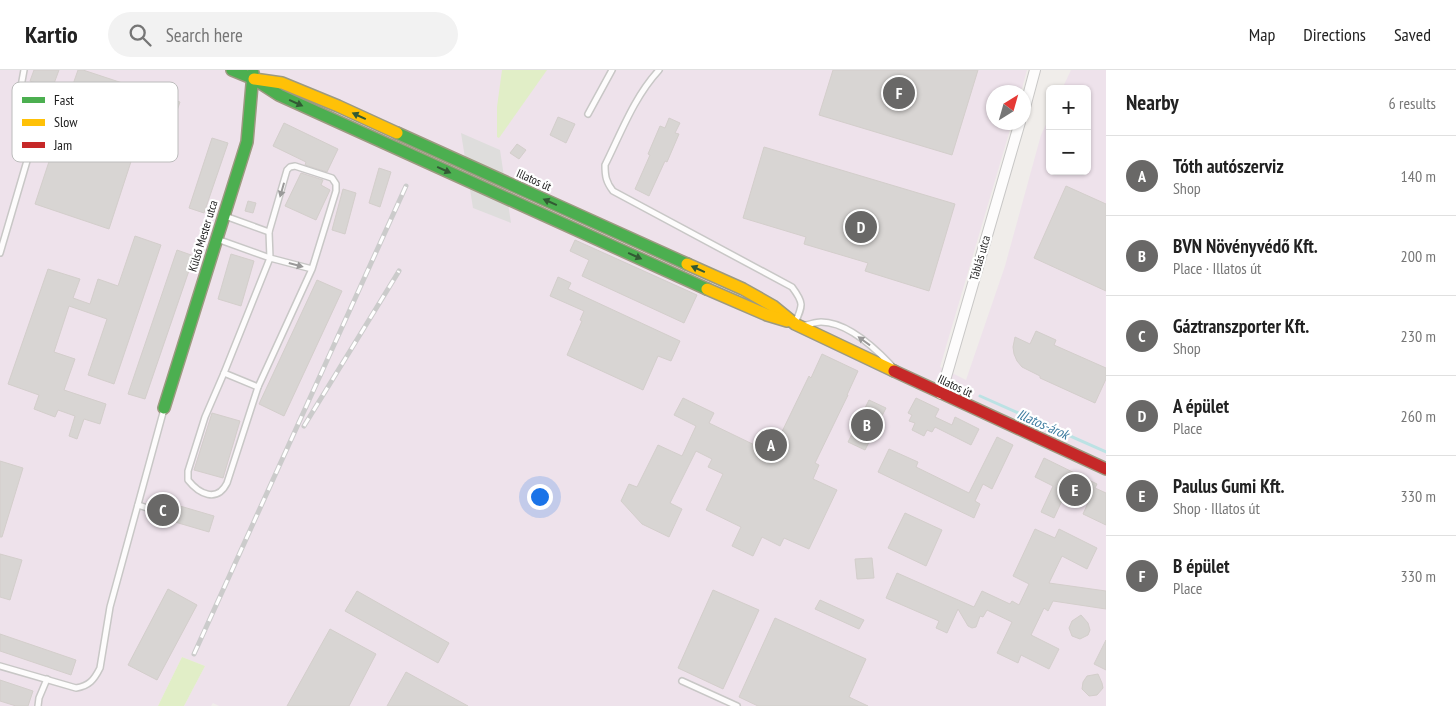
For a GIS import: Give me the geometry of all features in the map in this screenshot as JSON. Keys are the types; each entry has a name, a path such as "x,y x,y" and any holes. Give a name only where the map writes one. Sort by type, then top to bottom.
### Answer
{"street":[{"name":"Illatos út","path":"232,70 253,75 280,96 731,300 798,325 941,394 1106,469"},
{"path":"1031,87 1036,70"},
{"name":"Külső Mester utca","path":"164,408 247,142 253,75"},
{"name":"Táblás utca","path":"941,394 1018,130"}],"lane":[{"path":"588,114 612,70"},
{"path":"659,70 637,100 605,165 605,176 608,185 614,191 792,286 801,299 802,309 798,325 821,322 836,325 859,336 899,374"},
{"path":"0,253 27,162"},
{"path":"295,166 332,178 336,184 336,192 312,268 258,387 228,483 225,489 218,494 208,494 194,488 188,480 188,471 205,417 270,258 269,232 287,170 290,167 295,166"},
{"path":"224,216 269,232"},
{"path":"217,239 270,258 312,268"},
{"path":"224,372 258,387"},
{"path":"0,666 76,688 84,687 91,683 96,676 100,668 110,607 164,408"},
{"path":"138,505 169,515"},
{"path":"38,706 39,698 47,679"},
{"path":"682,681 737,706"}],"shaded area":[{"path":"0,70 1027,70 1023,85 986,85 986,130 1010,130 940,367 966,380 1005,266 1041,135 1046,124 1046,175 1091,175 1091,85 1064,85 1071,70 1106,70 1106,706 219,706 213,703 211,706 184,706 205,666 182,657 158,706 0,706"}],"green space":[{"path":"502,70 547,70 499,138 497,137 497,107"},
{"path":"182,657 205,666 184,706 158,706"}],"pier":[{"path":"461,133 500,150 511,223 473,208"}],"building":[{"path":"34,70 59,70 55,82 30,81"},
{"path":"78,70 83,70 119,82 74,82"},
{"path":"833,70 978,70 952,155 819,115"},
{"path":"558,117 575,124 566,143 550,135"},
{"path":"669,118 680,123 675,133 679,134 649,196 635,189 660,126 665,128"},
{"path":"284,123 338,149 327,172 305,165 306,162 273,146"},
{"path":"212,138 228,143 204,213 189,208"},
{"path":"517,144 526,150 519,159 510,153"},
{"path":"764,147 955,204 929,291 865,271 868,263 804,244 806,237 743,218"},
{"path":"49,162 131,162 109,229 35,204"},
{"path":"379,168 391,172 380,207 369,203"},
{"path":"301,173 323,180 321,185 330,190 316,220 285,206"},
{"path":"1066,186 1106,204 1106,291 1034,258"},
{"path":"343,189 356,193 345,234 332,230"},
{"path":"248,201 256,203 253,213 245,211"},
{"path":"135,236 161,245 114,384 88,375 107,319 69,306 54,352 75,359 64,390 106,404 100,424 84,419 77,439 69,436 75,416 58,410 55,417 34,409 39,395 8,384 48,269 80,279 73,298 90,304 98,279 118,286"},
{"path":"575,240 697,295 684,323 582,276 589,260 570,251"},
{"path":"177,250 194,256 145,399 128,394"},
{"path":"231,254 254,261 241,306 218,299"},
{"path":"558,277 571,283 568,289 680,341 671,361 658,356 643,390 567,355 582,321 580,320 584,311 550,296"},
{"path":"317,280 342,291 284,416 259,404"},
{"path":"1036,331 1056,340 1054,345 1106,368 1106,379 1095,403 1040,378 1040,376 1022,367 1017,361 1013,347 1015,337 1030,344"},
{"path":"822,354 858,371 815,463 819,465 813,479 837,490 809,549 784,538 780,546 762,537 753,556 732,546 741,527 706,510 723,474 708,467 712,459 696,451 670,503 682,509 669,537 642,524 621,501 629,484 637,487 658,445 682,456 696,426 674,415 683,398 714,413 709,423 767,451 771,442 776,444 809,376 811,378"},
{"path":"916,398 939,409 935,417 952,425 955,417 979,429 971,445 935,427 932,432 927,430 924,436 912,430 915,423 909,421 912,415 908,413"},
{"path":"869,400 886,408 865,450 848,442"},
{"path":"212,413 240,421 223,478 194,470"},
{"path":"997,437 1013,445 992,489 983,484 975,501 980,504 974,518 878,472 889,449 918,462 916,467 969,493"},
{"path":"1044,458 1097,484 1095,488 1106,493 1106,525 1083,514 1088,503 1066,492 1054,518 1041,512 1053,486 1035,477"},
{"path":"0,461 23,468 2,537 0,537"},
{"path":"180,506 214,516 209,532 175,522"},
{"path":"905,513 942,530 926,566 888,548"},
{"path":"1035,529 1055,538 1059,529 1097,548 1087,569 1062,556 1049,583 1106,591 1106,609 1053,601 1048,611 1044,608 1031,635 1059,649 1049,669 1021,655 1018,663 997,653 1012,622 987,610 983,617 980,616 976,627 972,628 968,626 958,609 947,633 936,628 939,621 886,598 897,573 974,607 982,591 1010,604 1012,601 1019,605 1029,584 1013,576"},
{"path":"0,554 22,560 10,600 0,597"},
{"path":"872,558 874,578 857,579 855,559"},
{"path":"168,589 197,605 157,680 128,665"},
{"path":"713,590 759,610 723,689 678,668"},
{"path":"357,591 449,643 438,663 345,611"},
{"path":"820,600 864,620 859,629 815,609"},
{"path":"1081,615 1088,623 1090,630 1088,635 1080,639 1072,636 1069,628 1072,621"},
{"path":"775,618 866,659 849,697 868,706 758,706 739,697"},
{"path":"330,629 376,654 349,706 287,706"},
{"path":"0,634 76,660 71,675 0,651"},
{"path":"1106,640 1106,670 1094,664"},
{"path":"406,672 468,706 387,706"},
{"path":"1098,674 1103,688 1097,695 1089,696 1082,689 1083,682 1087,676"},
{"path":"0,680 33,691 28,706 16,706 0,701"}],"waterway":[{"name":"Illatos-árok","path":"980,396 1106,452"}],"railway":[{"path":"194,654 406,186"},
{"path":"304,426 399,271"}],"traffic: fast":[{"path":"232,70 254,79 279,95 707,289"},
{"path":"164,408 247,142 253,73"},
{"path":"397,133 687,264"}],"traffic: slow":[{"path":"254,79 282,83 397,133"},
{"path":"687,264 743,289 773,306 795,324 894,371"},
{"path":"707,289 767,315 787,321"}],"traffic: jam":[{"path":"894,371 1106,469"}],"place":[{"name":"B épület","path":"899,93"},
{"name":"A épület","path":"861,227"},
{"name":"BVN Növényvédő Kft.","path":"867,425"},
{"name":"Tóth autószerviz","path":"771,445"},
{"name":"Paulus Gumi Kft.","path":"1075,490"},
{"name":"Gáztranszporter Kft.","path":"163,510"}]}
